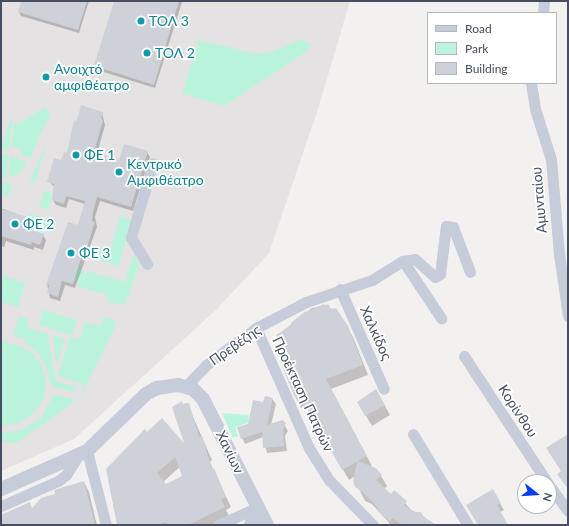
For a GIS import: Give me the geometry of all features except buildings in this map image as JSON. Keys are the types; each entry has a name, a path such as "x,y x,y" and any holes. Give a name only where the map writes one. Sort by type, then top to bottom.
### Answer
{"street":[{"path":"543,12 544,1"},
{"name":"Αμυνταίου","path":"531,84 535,109 551,159 559,254 568,316"},
{"path":"147,264 131,237 153,163"},
{"path":"440,318 403,261 415,259 435,277 440,274 446,228 449,225 453,227 470,272"},
{"name":"Πρεβέζης","path":"186,386 206,365 256,328 306,302 340,289 372,280 403,261"},
{"name":"Χαλκίδος","path":"340,289 384,389"},
{"name":"Προέκταση Πατρών","path":"256,328 309,448 330,481 373,525"},
{"name":"Κορίνθου","path":"464,356 542,474"},
{"path":"1,506 58,481 66,475 82,453 146,394 167,385 186,386"},
{"name":"Χανίων","path":"186,386 198,393 203,399 267,525"},
{"path":"413,434 468,525"},
{"path":"1,489 82,453"},
{"path":"82,453 106,525"},
{"path":"557,496 568,511"},
{"path":"218,525 258,507"},
{"path":"251,525 258,507"}],"shaded area":[{"path":"1,1 350,1 318,109 269,253 217,309 74,439 1,471"}],"green space":[{"path":"302,39 310,44 306,52 224,106 182,93 199,40 257,54 274,51"},
{"path":"45,107 50,114 30,158 21,155 21,149 11,146 14,123 19,124"},
{"path":"10,120 12,120 8,151 1,147"},
{"path":"47,142 35,183 30,181"},
{"path":"1,153 8,155 5,179 1,178"},
{"path":"10,156 27,162 20,173 8,178"},
{"path":"1,182 12,185 8,197 1,192"},
{"path":"45,190 53,192 48,209 39,207"},
{"path":"28,213 48,220 43,233 29,228 32,219 27,217"},
{"path":"120,216 131,220 119,266 93,258 96,248 110,252"},
{"path":"134,252 139,265 125,305 107,302 109,296 77,286 79,281 74,280 78,268 85,271 83,282 87,271 125,282"},
{"path":"1,275 25,283 18,307 1,302"},
{"path":"43,310 77,320 72,335 39,325"},
{"path":"19,316 29,319 27,328 47,334 56,381 76,387 74,392 51,386 46,367 40,355 24,342 23,338 13,336"},
{"path":"104,316 114,320 116,325 80,397 84,384 58,376 70,337 93,343 80,339 85,322 101,326"},
{"path":"53,335 65,339 57,364 56,364"},
{"path":"1,340 22,347 33,354 42,366 46,383 44,398 35,412 19,423 5,425 1,425"},
{"path":"54,394 73,399 74,402 21,440 15,443 1,441 1,433 22,430 41,418"},
{"path":"222,413 249,415 248,423 235,427 238,436 233,438"}],"place":[{"name":"ΤΟΛ 3","path":"141,21"},
{"name":"ΤΟΛ 2","path":"147,53"},
{"name":"Ανοιχτό αμφιθέατρο","path":"46,77"},
{"name":"ΦΕ 1","path":"76,155"},
{"name":"Κεντρικό Αμφιθέατρο","path":"119,172"},
{"name":"ΦΕ 2","path":"15,224"},
{"name":"ΦΕ 3","path":"71,253"}]}
